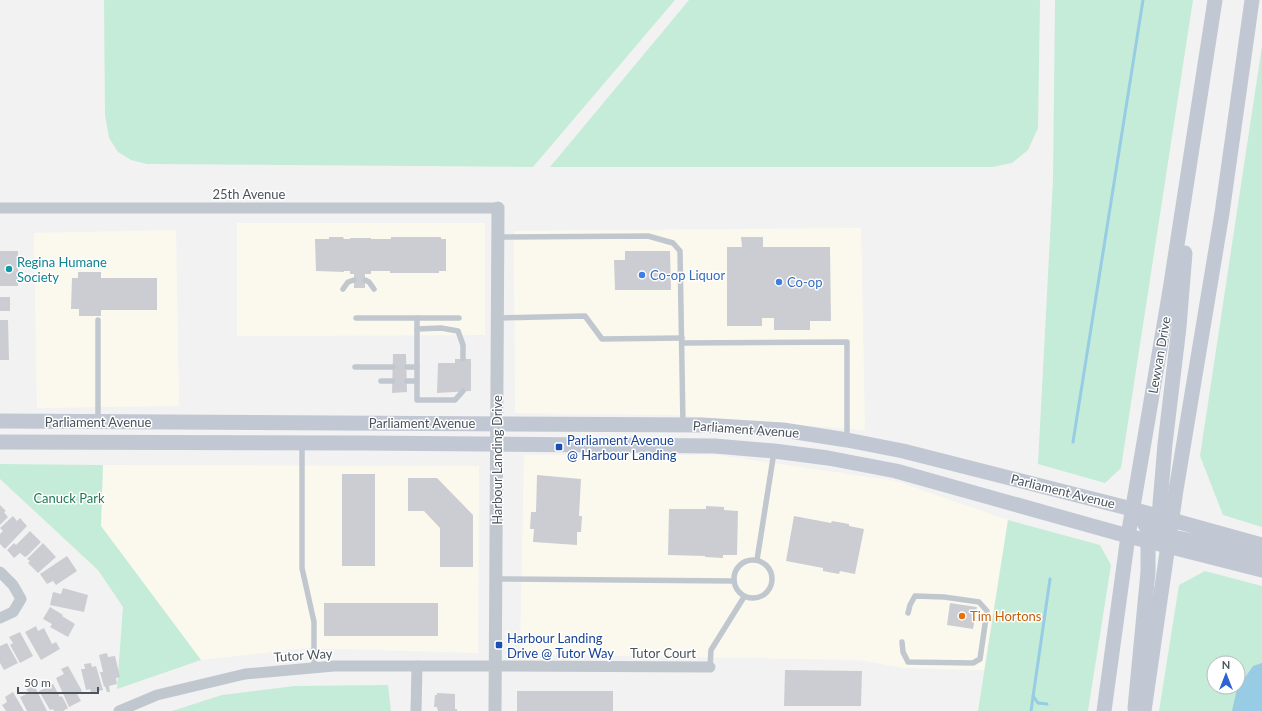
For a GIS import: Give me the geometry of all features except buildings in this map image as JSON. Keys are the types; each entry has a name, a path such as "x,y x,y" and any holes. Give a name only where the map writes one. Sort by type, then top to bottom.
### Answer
{"main road":[{"name":"Lewvan Drive","path":"1104,711 1132,509 1170,290 1215,0"},
{"path":"1135,711 1148,572 1165,518 1222,213 1252,0"},
{"path":"1165,518 1165,444 1179,327 1192,149"},
{"name":"Parliament Avenue","path":"0,421 702,425 783,430 903,451 1132,509 1262,545"},
{"name":"Parliament Avenue","path":"0,442 715,446 774,451 828,458 896,471 1128,536 1159,538 1257,568"},
{"path":"1132,509 1159,538 1262,555"},
{"path":"1144,711 1159,538"}],"street":[{"name":"25th Avenue","path":"0,208 498,208"},
{"name":"Harbour Landing Drive","path":"495,711 498,208"},
{"path":"0,572 13,585 21,599 13,612 0,618"},
{"name":"Tutor Way","path":"120,711 157,695 245,674 334,666 496,666"},
{"path":"416,711 417,666"},
{"name":"Tutor Court","path":"496,666 710,667"}],"lane":[{"path":"498,238 648,236 673,243 680,252 683,425"},
{"path":"343,289 348,282 354,280"},
{"path":"365,280 369,282 374,289"},
{"path":"497,318 585,316 602,339 847,342 847,440"},
{"path":"356,318 459,318"},
{"path":"417,318 417,400 455,400 463,391"},
{"path":"98,320 98,422"},
{"path":"417,329 441,328 458,331 462,345 463,359"},
{"path":"355,367 393,367"},
{"path":"406,367 417,367"},
{"path":"381,381 393,381"},
{"path":"406,381 417,381"},
{"path":"302,443 302,568 314,622 314,668"},
{"path":"757,560 774,451"},
{"path":"757,560 764,563 771,570 772,584 762,597 751,599 744,597 736,589 734,581 735,571 741,564 757,560"},
{"path":"496,579 734,581"},
{"path":"902,642 903,652 908,662 972,663 980,659 987,611 979,602 944,597 915,596 908,613"},
{"path":"710,667 711,650 744,597"}],"shaded area":[{"path":"237,223 485,223 485,335 237,336"},
{"path":"861,228 865,430 674,415 515,413 514,231"},
{"path":"176,230 179,406 37,408 34,233"},
{"path":"524,455 717,455 896,481 1008,520 984,670 904,668 859,660 520,654"},
{"path":"103,465 479,466 478,653 305,648 201,660 101,526"}],"green space":[{"path":"104,0 675,0 533,167 147,164 131,160 118,152 109,138 105,115"},
{"path":"689,0 1040,0 1038,128 1028,150 1012,163 992,167 550,167"},
{"path":"1055,0 1193,0 1121,468 1105,483 1038,464 1053,180"},
{"path":"1262,46 1262,527 1223,515 1200,456"},
{"name":"Canuck Park","path":"0,464 103,465 101,526 201,660 117,689 123,607 98,570 0,479"},
{"path":"1008,520 1100,545 1111,565 1088,711 978,711"},
{"path":"1205,571 1262,586 1262,711 1159,711 1179,585"},
{"path":"388,685 391,711 172,711 222,695 294,686"}],"water":[{"path":"1262,663 1262,711 1232,711 1236,695 1246,695 1246,676 1253,666"}],"waterway":[{"path":"1073,442 1143,0"},
{"path":"1031,711 1050,579"},
{"path":"1033,696 1038,703 1047,704"}],"place":[{"name":"Regina Humane Society","path":"9,269"},
{"name":"Co-op Liquor","path":"642,275"},
{"name":"Co-op","path":"779,282"},
{"name":"Parliament Avenue @ Harbour Landing","path":"559,447"},
{"name":"Tim Hortons","path":"962,616"},
{"name":"Harbour Landing Drive @ Tutor Way","path":"499,645"}]}
